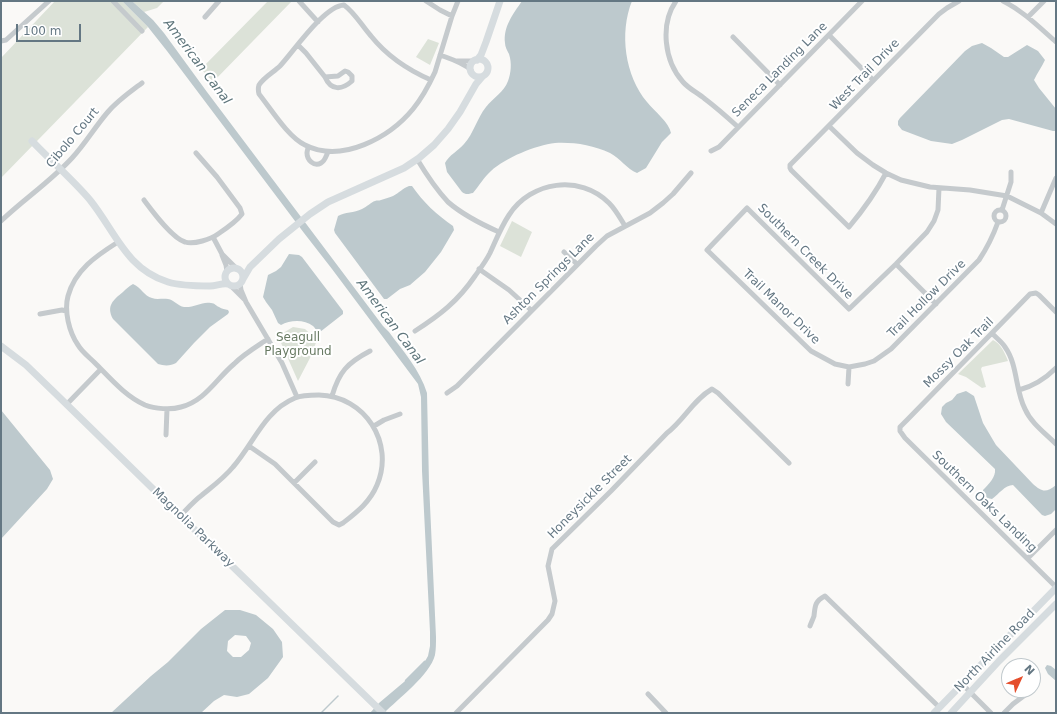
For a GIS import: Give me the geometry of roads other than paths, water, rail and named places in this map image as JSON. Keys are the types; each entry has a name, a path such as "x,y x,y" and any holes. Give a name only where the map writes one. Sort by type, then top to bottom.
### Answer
{"street":[{"path":"1,41 6,40 50,1"},
{"path":"113,1 142,31"},
{"path":"205,17 219,1"},
{"path":"299,1 318,22"},
{"path":"426,1 452,16"},
{"path":"431,80 406,67 389,54 372,37 349,8 344,5 340,5 318,22 280,65 260,84 258,88 259,94 296,140 308,147 328,152 345,151 359,147 396,126 421,99 431,80 435,72 458,1"},
{"path":"468,98 471,65 481,55 500,1"},
{"path":"676,1 668,17 666,34 667,50 671,62 677,74 688,87 718,109 738,127"},
{"name":"Seneca Landing Lane","path":"711,151 719,147 862,1"},
{"name":"West Trail Drive","path":"886,173 872,198 849,227 791,170 790,165 939,14 959,1"},
{"path":"1003,1 1028,17 1056,42"},
{"path":"1028,17 1044,1"},
{"path":"829,35 873,80"},
{"path":"733,37 780,85"},
{"path":"32,141 90,200 118,242 132,261 139,267 162,280 178,284 210,286 223,283 236,286 242,281 250,267 279,239 309,215 328,202 404,168 434,145 460,112 476,84 487,73 486,42"},
{"path":"298,45 333,87 340,88 352,81 353,78 350,73 345,71 338,76 325,77"},
{"path":"440,56 456,61 464,65 476,76 482,77"},
{"path":"456,61 483,60 487,64"},
{"name":"Cibolo Court","path":"1,221 60,170 72,158 108,112 142,83"},
{"path":"829,126 857,153 886,173 901,180 939,188 970,190 1007,196 1041,212 1056,224"},
{"path":"308,147 307,155 309,160 317,164 322,163 328,152"},
{"path":"144,200 169,230 181,240 191,244 213,237 235,222 242,214 240,208 217,176 196,153"},
{"path":"417,159 438,191 448,201 470,217 499,232"},
{"name":"Trail Hollow Drive","path":"998,222 994,215 998,211 1002,210 1011,182 1011,172"},
{"name":"Ashton Springs Lane","path":"447,393 457,386 577,264 607,236 650,213 678,189 691,173"},
{"path":"1041,212 1056,178"},
{"path":"415,331 436,318 452,304 475,276 490,253 499,232 516,204 543,187 556,184 574,185 585,188 598,195 608,203 625,226"},
{"path":"936,304 896,264 926,232 934,221 938,210 939,188"},
{"name":"Southern Creek Drive","path":"747,208 849,309 896,264"},
{"name":"Trail Manor Drive","path":"747,208 707,250 811,351 835,364 849,367"},
{"name":"Trail Hollow Drive","path":"998,222 1004,221 1006,218 1005,212 1002,210"},
{"name":"Trail Hollow Drive","path":"849,367 874,361 892,349 979,260 993,236 998,222"},
{"path":"213,237 226,265 225,278 246,302"},
{"path":"118,242 99,254 82,269 73,282 67,298 66,311 70,330 78,346 129,396 146,406 167,410 181,408 206,394 233,364 246,353 268,339"},
{"path":"564,252 577,264"},
{"path":"222,254 242,274 242,290 246,302 282,363 297,397"},
{"path":"205,285 220,278 231,269 246,269 250,267"},
{"path":"479,269 509,290 531,310"},
{"name":"Mossy Oak Trail","path":"900,431 900,427 1030,294 1036,293 1056,312"},
{"path":"40,314 62,310 66,311"},
{"path":"992,333 1005,347 1012,359 1019,390 1028,415 1034,423 1056,444"},
{"name":"Magnolia Parkway","path":"4,348 26,365 67,404 383,713"},
{"path":"332,396 340,374 358,357 370,352"},
{"path":"848,384 849,367"},
{"path":"1019,390 1038,383 1056,368"},
{"path":"67,404 101,369"},
{"name":"Honeysickle Street","path":"456,713 485,685 548,620 552,614 555,601 548,566 552,549 667,433 676,426 703,394 712,389 718,393 789,463"},
{"path":"180,516 203,494 224,477 234,466 268,417 286,403 297,397 310,395 332,396 347,401 367,417 374,426 382,451 382,464 378,484 368,501 339,525 333,522 275,464 249,446"},
{"path":"166,435 167,410"},
{"path":"374,426 384,420 400,414"},
{"name":"Southern Oaks Landing","path":"900,431 905,438 1028,558 1056,588"},
{"path":"294,483 316,462"},
{"path":"1028,558 1056,530"},
{"name":"North Airline Road","path":"934,713 1056,588"},
{"path":"810,626 814,616 815,604 825,596 940,707"},
{"name":"North Airline Road","path":"951,713 999,661 1056,604"},
{"path":"962,684 991,713"},
{"path":"648,694 666,713"},
{"path":"1004,713 1021,698"}],"waterway":[{"name":"American Canal","path":"407,681 425,663"},
{"path":"321,713 338,696"}],"park label":[{"name":"Seagull Playground","path":"298,345"}]}
